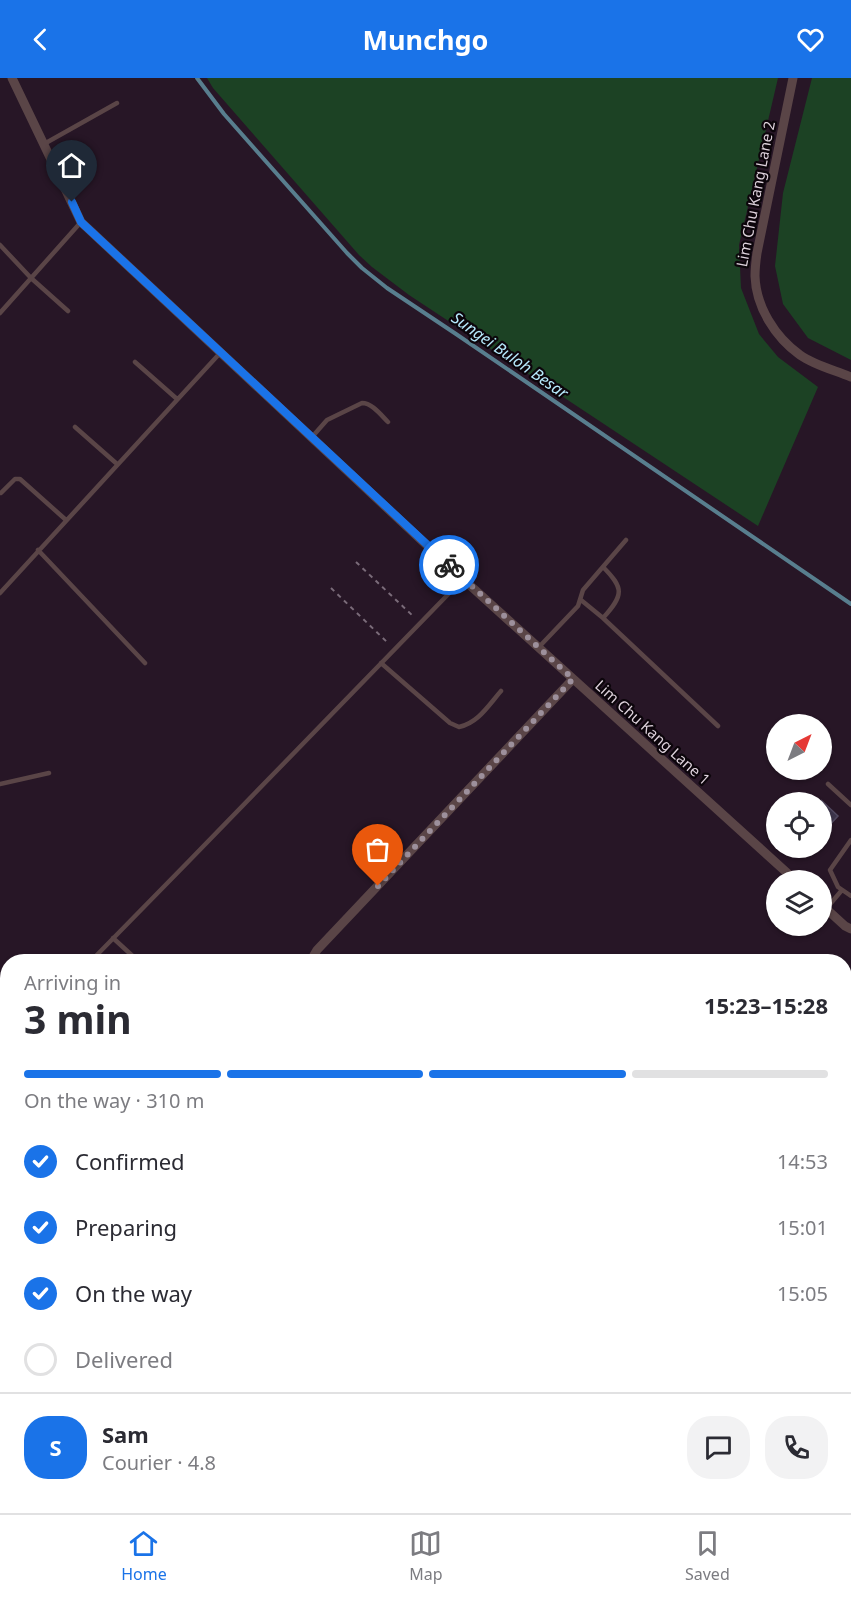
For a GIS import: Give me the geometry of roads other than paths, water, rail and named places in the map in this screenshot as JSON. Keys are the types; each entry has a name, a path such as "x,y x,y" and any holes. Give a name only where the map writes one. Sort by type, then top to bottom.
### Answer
{"street":[{"name":"Lim Chu Kang Lane 1","path":"12,78 81,222 463,579 784,870"},
{"name":"Lim Chu Kang Lane 2","path":"793,78 757,253 755,277 760,301 769,323 784,341 801,356 851,377"},
{"path":"315,954 573,679"},
{"path":"832,914 851,929"}],"lane":[{"path":"44,144 117,102"},
{"path":"0,313 81,222"},
{"path":"0,244 31,278 68,311"},
{"path":"0,593 221,352"},
{"path":"135,362 177,399"},
{"path":"312,437 327,420 362,403 366,403 388,422"},
{"path":"75,426 117,464"},
{"path":"1,493 15,479 20,479 66,520"},
{"path":"538,648 578,606 584,590 626,540"},
{"path":"38,550 145,663"},
{"path":"603,567 617,583 619,591 603,618"},
{"path":"98,954 463,579"},
{"path":"581,600 718,726"},
{"path":"381,663 450,723 459,728 477,719 501,691"},
{"path":"0,784 50,773"},
{"path":"828,784 851,805"},
{"path":"851,840 830,870 842,890 851,896"},
{"path":"832,899 842,890"},
{"path":"113,938 130,954"}],"waterway":[{"name":"Sungei Buloh Besar","path":"197,78 224,114 362,268 387,288 851,604"}]}
